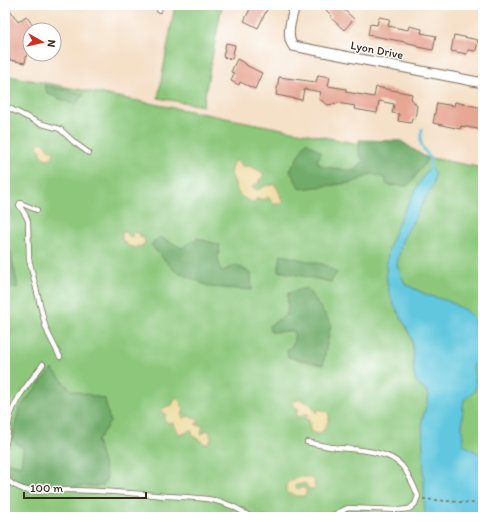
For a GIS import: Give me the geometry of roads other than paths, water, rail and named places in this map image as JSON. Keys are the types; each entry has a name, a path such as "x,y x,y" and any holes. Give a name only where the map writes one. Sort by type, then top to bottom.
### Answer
{"street":[{"name":"Lyon Drive","path":"295,5 289,36 290,42 296,48 483,83"}],"lane":[{"path":"5,106 39,122 60,129 75,143 89,153"},
{"path":"37,210 20,203 19,205 28,221 29,259 45,325 60,357"},
{"path":"5,446 10,417 15,404 24,389 43,364"},
{"path":"307,442 380,454 396,460 408,474 416,490 418,498 409,509 348,508 329,517"},
{"path":"5,477 15,486 30,492 101,490 204,498 224,503 250,517"}],"water":[{"path":"430,168 435,172 433,185 402,241 397,265 405,284 427,295 448,301 465,310 474,318 477,337 483,347 483,364 477,363 473,366 476,384 474,392 464,400 462,428 464,445 483,456 483,517 425,517 422,420 429,396 416,381 411,338 394,305 387,283 386,267 394,234 425,173"}],"waterway":[{"path":"422,129 421,143 430,158 430,168"}]}
